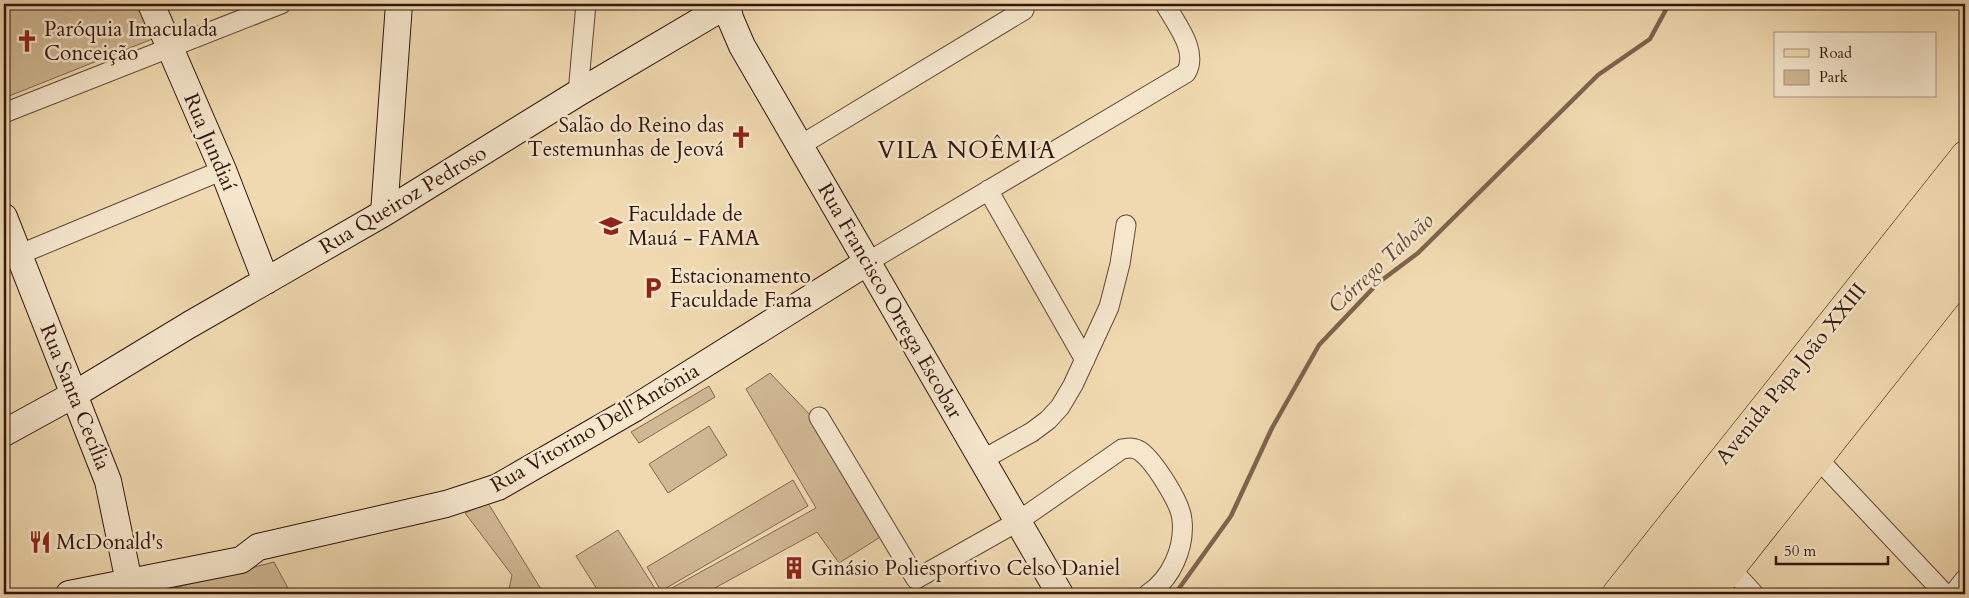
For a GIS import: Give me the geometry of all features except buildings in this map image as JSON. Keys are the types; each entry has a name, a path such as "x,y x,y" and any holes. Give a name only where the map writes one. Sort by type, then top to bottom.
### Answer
{"main road":[{"name":"Avenida Papa João XXIII","path":"1616,594 1965,155"},
{"name":"Avenida Papa João XXIII","path":"1679,594 1780,448 1965,193"},
{"name":"Avenida Papa João XXIII","path":"1644,594 1780,448 1965,234"},
{"path":"1710,594 1965,273"}],"street":[{"name":"Rua Jundiaí","path":"151,4 223,170 266,281"},
{"path":"4,113 171,49 281,4"},
{"path":"384,213 399,4"},
{"path":"578,93 586,4"},
{"name":"Rua Queiroz Pedroso","path":"4,433 75,394 384,213 578,93 728,4"},
{"name":"Rua Francisco Ortega Escobar","path":"728,4 732,24 742,46 1060,594"},
{"path":"866,262 1186,73 1192,56 1165,4"},
{"path":"801,145 1024,10"},
{"path":"18,255 223,170"},
{"path":"988,190 1085,360"},
{"name":"Rua Santa Cecília","path":"4,217 108,481 129,582"},
{"path":"982,460 1048,420 1060,407 1085,360 1108,307 1120,264 1126,225"},
{"name":"Rua Vitorino Dell'Antônia","path":"69,594 241,560 258,547 446,504 498,487 635,408 866,262"},
{"path":"819,417 916,579 1017,522 1122,449 1132,447 1139,450 1150,460 1174,498 1182,517 1183,532 1180,552 1169,572 1148,594"},
{"path":"1818,459 1945,594"},
{"path":"1731,569 1754,594"},
{"path":"1953,594 1965,579"}],"green space":[{"path":"4,4 146,4 160,36 4,98"},
{"path":"770,373 813,418 882,536 839,563 817,532 704,594 661,594 816,508 746,389"},
{"path":"709,386 715,397 639,443 631,432"},
{"path":"709,426 727,455 668,493 649,464"},
{"path":"793,480 808,506 661,591 647,567"},
{"path":"488,503 544,594 508,594 512,575 465,513"},
{"path":"618,530 656,590 649,594 600,594 576,556"},
{"path":"274,562 291,594 151,594"}],"waterway":[{"name":"Córrego Taboão","path":"1175,594 1231,516 1272,428 1319,345 1378,283 1418,253 1598,75 1650,39 1669,4"}],"place":[{"name":"Paróquia Imaculada Conceição","path":"27,41"},
{"name":"Salão do Reino das Testemunhas de Jeová","path":"741,137"},
{"name":"Faculdade de Mauá - FAMA","path":"611,226"},
{"name":"Estacionamento Faculdade Fama","path":"653,288"},
{"name":"McDonald's","path":"40,542"},
{"name":"Ginásio Poliesportivo Celso Daniel","path":"794,568"}],"district":[{"name":"VILA NOÊMIA","path":"967,150"}]}
